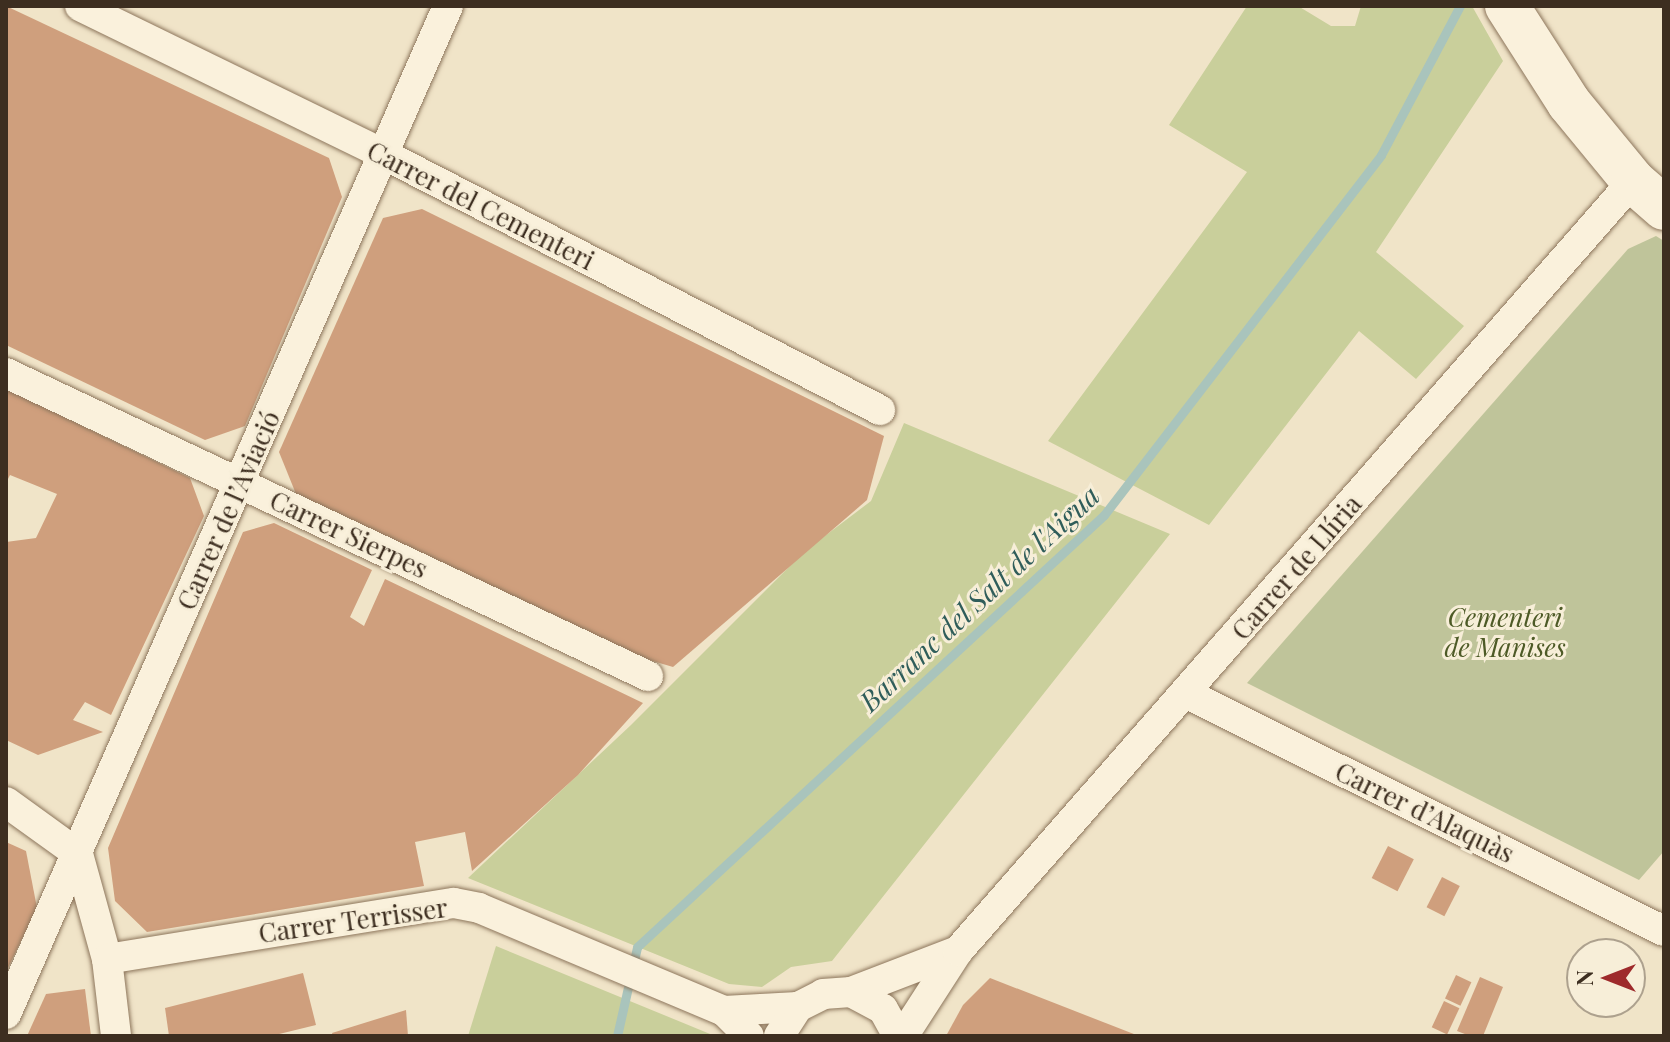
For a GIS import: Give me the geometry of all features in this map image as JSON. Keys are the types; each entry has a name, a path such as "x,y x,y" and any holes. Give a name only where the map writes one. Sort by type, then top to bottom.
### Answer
{"street":[{"name":"Carrer del Cementeri","path":"80,6 385,155 880,410"},
{"name":"Carrer de l’Aviació","path":"6,1014 448,6"},
{"path":"1507,6 1569,103 1648,194"},
{"name":"Carrer de Llíria","path":"900,1036 958,951 1153,723 1185,693 1648,194"},
{"name":"Carrer Sierpes","path":"6,373 648,676"},
{"name":"Carrer d’Alaquàs","path":"1185,693 1664,931"},
{"path":"6,802 78,854 107,959 116,1036"},
{"name":"Carrer Terrisser","path":"107,959 454,903 479,908 724,1011 749,1036"},
{"name":"Carrer de Llíria","path":"798,1007 823,994 851,992 958,951"},
{"path":"851,992 883,1009 900,1036"},
{"path":"779,1036 798,1007"},
{"name":"Carrer Terrisser","path":"724,1011 798,1007"}],"green space":[{"path":"1247,6 1298,6 1331,26 1355,26 1361,6 1472,6 1503,61 1376,252 1464,326 1416,379 1359,331 1209,525 1048,441 1247,172 1169,125"},
{"name":"Cementeri de Manises","path":"1656,236 1664,241 1664,851 1639,880 1247,683 1628,249"},
{"path":"904,423 1170,534 832,961 791,967 762,987 729,984 468,878 631,725 805,551 871,501"},
{"path":"496,946 715,1036 468,1036"}],"building":[{"path":"6,6 329,158 342,197 245,426 205,440 6,345"},
{"path":"422,209 884,436 867,500 673,667 636,656 296,494 279,452 383,218"},
{"path":"6,389 190,478 204,516 111,715 85,702 73,720 103,732 38,755 6,740 6,542 36,538 57,494 10,475 6,483"},
{"path":"274,523 372,570 350,617 364,626 385,579 643,703 578,775 472,871 465,832 415,842 424,886 147,932 115,901 108,848 243,532"},
{"path":"6,842 26,851 37,908 6,972"},
{"path":"1388,846 1414,859 1397,891 1372,878"},
{"path":"1442,877 1460,886 1444,916 1427,907"},
{"path":"303,973 316,1025 271,1036 169,1036 165,1008"},
{"path":"1456,975 1471,982 1460,1006 1445,999"},
{"path":"1480,977 1503,987 1483,1036 1470,1036 1457,1031"},
{"path":"990,978 1139,1036 946,1036 963,1005"},
{"path":"85,989 91,1036 27,1036 46,994"},
{"path":"1444,1001 1459,1008 1447,1034 1432,1027"},
{"path":"406,1010 408,1036 333,1036 332,1033"}],"waterway":[{"name":"Barranc del Salt de l'Aigua","path":"617,1036 637,947 1104,515 1381,155 1460,6"}]}
